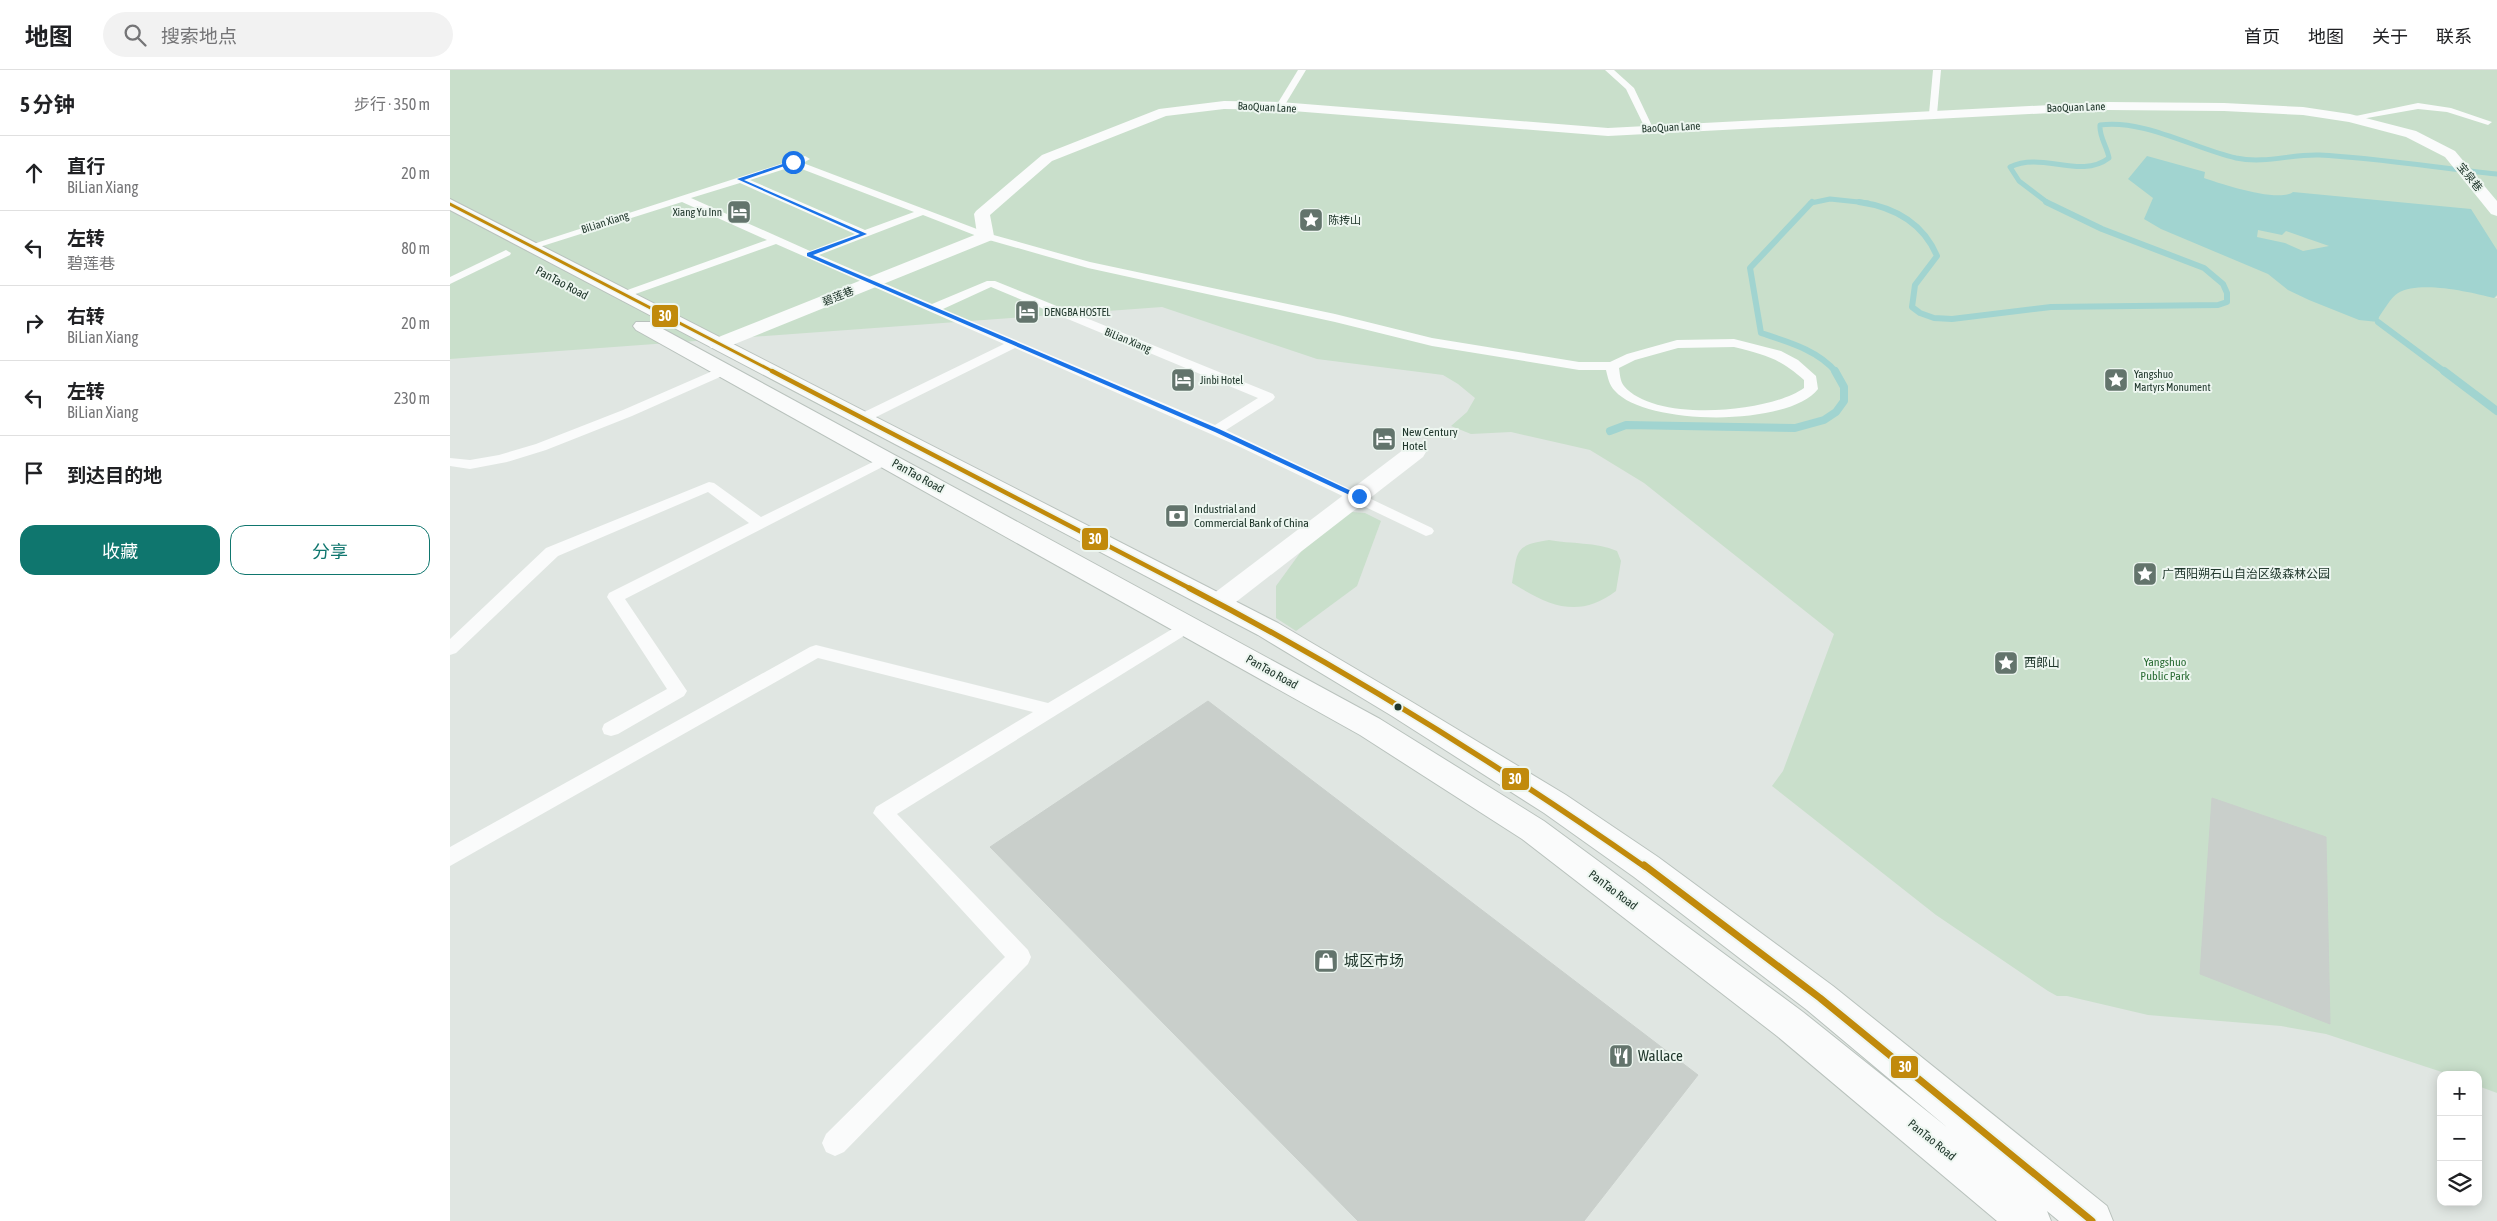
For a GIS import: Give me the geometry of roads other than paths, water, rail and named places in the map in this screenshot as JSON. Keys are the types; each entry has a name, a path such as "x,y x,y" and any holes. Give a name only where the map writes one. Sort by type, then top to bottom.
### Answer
{"main road":[{"name":"BaoQuan Lane","path":"986,236 982,214 1047,158 1164,112 1224,105 1280,106 1608,132 1649,128 2155,105 2303,111 2350,118 2411,134"},
{"path":"1140,120 1215,120"},
{"path":"1318,123 1423,127 1486,122"},
{"name":"宝泉巷","path":"2411,134 2450,154 2497,211"},
{"name":"PanTao Road","path":"450,204 517,250 721,357 862,418 1276,633 1402,709 1555,804 1646,868 1820,998 2092,1221"},
{"name":"PanTao Road","path":"450,222 623,295 887,459 1370,727 1533,830 1790,1024 2030,1221"},
{"name":"碧莲巷","path":"721,357 871,282 986,236"},
{"path":"1218,603 1416,452"}],"lane":[{"path":"1280,106 1302,70"},
{"path":"1608,70 1630,88 1649,128"},
{"path":"1933,114 1937,70"},
{"path":"2350,118 2418,106 2448,110 2488,122"},
{"name":"BiLian Xiang","path":"450,281 517,250 809,157"},
{"path":"793,162 986,236 1088,265 1335,318 1432,342 1578,366 1612,366 1632,357 1677,344 1734,343 1761,348 1793,363 1811,379 1811,389 1796,401 1780,406 1690,413 1662,410 1625,394 1617,386 1612,366"},
{"path":"740,179 864,234"},
{"path":"682,198 932,309 1217,430 1359,496 1426,531"},
{"path":"809,254 923,212"},
{"path":"623,295 776,240"},
{"name":"BiLian Xiang","path":"932,309 991,283 1268,397 1217,430"},
{"path":"862,418 1014,344"},
{"path":"450,462 456,465 484,464 517,456 580,432 721,357"},
{"path":"611,729 678,691 615,597 887,459"},
{"path":"450,649 552,552 686,494 709,486 759,523"},
{"path":"835,1142 1020,957 883,813 1189,625"},
{"path":"450,857 816,652 1051,710"}],"water":[{"path":"2147,156 2205,172 2204,178 2212,181 2263,194 2286,195 2293,192 2471,209 2497,250 2497,295 2494,298 2459,290 2432,287 2407,289 2393,297 2379,317 2378,322 2359,320 2309,300 2288,290 2268,274 2161,229 2144,219 2153,198 2128,179","holes":["2258,230 2282,235 2286,231 2329,246 2303,251 2285,243 2257,237"]}],"waterway":[{"path":"2048,203 2019,181 2010,167 2022,163 2035,162 2073,166 2098,164 2109,158 2100,125 2116,124 2151,130 2247,160 2319,155 2341,156 2497,174"},
{"path":"1811,203 1830,199 1860,202"},
{"path":"1860,202 1868,203"},
{"path":"1860,202 1884,208 1906,218 1924,234 1931,244 1937,256 1915,285 1912,307 1920,313 1934,318 1952,319 2051,307 2218,305 2227,302 2227,293 2223,284 2204,268 2102,229 2048,203"},
{"path":"1811,203 1750,268 1761,333 1792,343 1811,352 1829,364 1836,372"},
{"path":"2378,322 2445,372"},
{"path":"1610,431 1626,425 1795,428 1824,420 1836,412 1844,401 1844,387 1835,371"},
{"path":"2444,371 2497,411"}],"place":[{"name":"Xiang Yu Inn","path":"739,212"},
{"name":"陈抟山","path":"1311,220"},
{"name":"DENGBA HOSTEL","path":"1027,312"},
{"name":"Jinbi Hotel","path":"1183,380"},
{"name":"Yangshuo Martyrs Monument","path":"2116,380"},
{"name":"New Century Hotel","path":"1384,439"},
{"name":"Industrial and Commercial Bank of China","path":"1177,516"},
{"name":"广西阳朔石山自治区级森林公园","path":"2145,574"},
{"name":"西郎山","path":"2006,663"},
{"name":"城区市场","path":"1326,961"},
{"name":"Wallace","path":"1621,1056"}],"park label":[{"name":"Yangshuo Public Park","path":"2165,669"}]}
